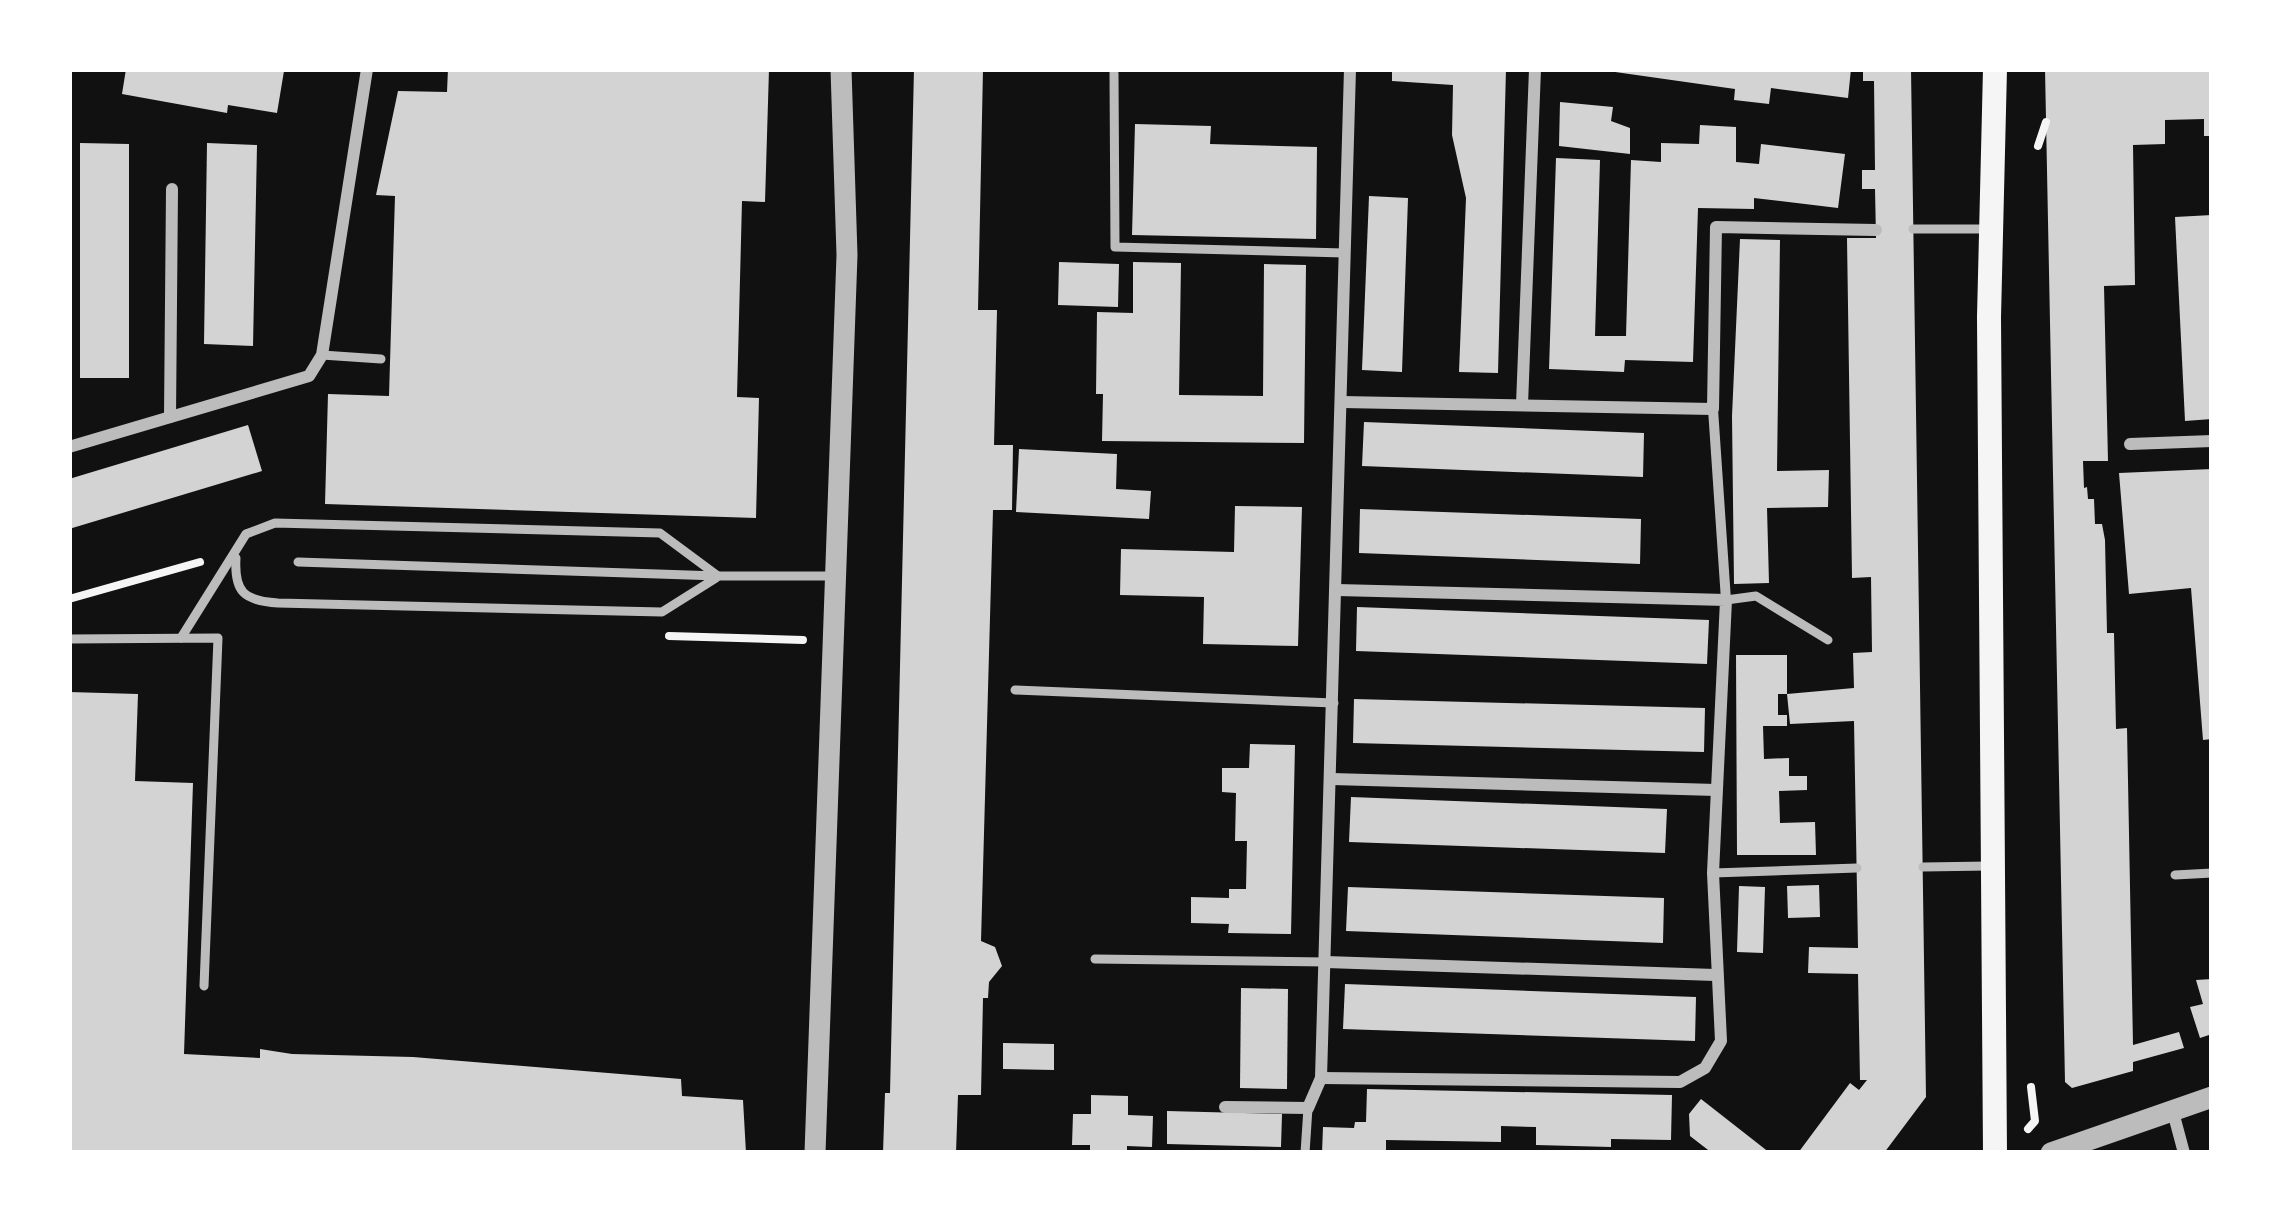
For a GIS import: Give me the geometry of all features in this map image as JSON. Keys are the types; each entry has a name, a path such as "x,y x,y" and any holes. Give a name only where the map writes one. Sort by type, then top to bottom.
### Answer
{"main road":[{"path":"1995,69 1990,229 1995,1153"}],"street":[{"path":"69,447 309,376 322,356 367,69"},
{"path":"815,1153 847,255 842,69"},
{"path":"1225,1107 1308,1108 1322,1078 1350,69"},
{"path":"1522,405 1535,69"},
{"path":"170,417 172,189"},
{"path":"1322,1078 1680,1082 1705,1068 1721,1041 1713,873 1726,600 1712,409 1716,227 1876,230"},
{"path":"1342,402 1712,409"},
{"path":"2130,444 2212,441"},
{"path":"1337,590 1726,600"},
{"path":"1332,779 1716,790"},
{"path":"1326,962 1715,975"},
{"path":"2051,1153 2212,1097"},
{"path":"2174,1112 2183,1153"}],"lane":[{"path":"1114,73 1115,247 1344,254"},
{"path":"1913,229 1990,229"},
{"path":"322,356 381,359"},
{"path":"181,638 246,534 275,523 660,533 718,576"},
{"path":"236,552 235,579 241,591 262,603 662,612 718,576"},
{"path":"298,562 836,576"},
{"path":"1726,600 1756,596 1828,640"},
{"path":"69,639 218,638 204,986"},
{"path":"1016,690 1334,703"},
{"path":"1923,868 1991,866"},
{"path":"1713,873 1857,868"},
{"path":"2175,875 2212,873"},
{"path":"1095,959 1326,962"},
{"path":"1305,1153 1308,1108"}],"path":[{"path":"2038,146 2046,122"}],"building":[{"path":"126,69 284,71 277,113 228,105 227,113 122,94"},
{"path":"448,69 769,69 765,202 742,201 737,397 759,398 756,518 325,504 328,394 389,396 395,196 376,195 398,91 447,92"},
{"path":"914,69 983,69 978,310 997,310 994,445 1013,445 1012,510 993,510 981,941 995,947 1002,966 989,982 988,998 983,998 981,1095 958,1095 956,1153 883,1153 885,1093 890,1093"},
{"path":"1392,69 1506,69 1498,373 1459,372 1466,198 1452,135 1453,85 1392,81"},
{"path":"1594,69 1851,69 1848,98 1771,88 1769,104 1734,100 1735,89"},
{"path":"1863,69 1911,69 1926,1097 1884,1153 1798,1153 1850,1083 1859,1090 1867,1080 1860,1080 1858,974 1808,973 1809,947 1858,948 1854,721 1790,724 1787,694 1854,688 1853,653 1872,652 1871,577 1852,578 1847,238 1876,238 1875,189 1862,189 1862,170 1875,170 1874,81 1863,81"},
{"path":"2045,69 2212,69 2212,136 2204,136 2204,119 2165,120 2165,144 2133,145 2135,285 2104,286 2108,461 2083,461 2084,488 2088,499 2094,499 2095,524 2102,524 2105,540 2116,729 2127,728 2133,1045 2179,1032 2184,1048 2133,1062 2133,1071 2072,1088 2065,1082"},
{"path":"1560,102 1613,107 1611,121 1630,128 1630,154 1559,146"},
{"path":"1135,124 1211,126 1210,144 1317,147 1316,239 1132,235"},
{"path":"1700,125 1736,127 1736,162 1759,164 1761,144 1845,154 1838,208 1754,198 1754,209 1698,208 1693,362 1625,360 1624,372 1549,369 1556,158 1600,160 1595,336 1626,336 1631,160 1661,162 1661,143 1699,144"},
{"path":"80,143 129,144 129,378 80,378"},
{"path":"207,143 257,145 253,346 204,344"},
{"path":"1369,196 1408,198 1402,372 1362,370"},
{"path":"2212,215 2212,419 2185,421 2175,217"},
{"path":"1740,239 1780,240 1777,471 1829,470 1828,507 1767,508 1769,583 1734,584 1732,416"},
{"path":"1059,262 1119,264 1118,307 1058,305"},
{"path":"1133,262 1181,263 1179,395 1263,396 1264,264 1306,265 1304,443 1102,441 1103,394 1096,394 1097,312 1133,313"},
{"path":"1364,422 1644,433 1643,477 1362,466"},
{"path":"248,425 262,471 69,529 69,479"},
{"path":"1019,449 1117,454 1116,489 1151,491 1149,519 1016,512"},
{"path":"2212,469 2212,739 2203,740 2191,588 2129,594 2119,473"},
{"path":"1235,506 1302,507 1298,646 1203,644 1204,597 1120,595 1121,549 1234,552"},
{"path":"1360,509 1641,519 1640,564 1359,553"},
{"path":"1357,607 1709,620 1707,664 1356,651"},
{"path":"1736,655 1787,655 1787,694 1778,694 1778,715 1787,715 1787,726 1763,726 1764,759 1789,758 1789,776 1807,776 1807,790 1779,791 1780,823 1815,822 1816,855 1737,855"},
{"path":"69,692 138,694 135,781 193,783 184,1054 260,1058 260,1049 681,1079 682,1096 743,1100 746,1153 69,1153"},
{"path":"1354,699 1705,708 1704,752 1353,743"},
{"path":"1250,744 1295,745 1291,934 1228,933 1229,924 1191,923 1191,897 1229,898 1229,889 1246,889 1247,841 1235,841 1236,793 1222,792 1222,768 1249,768"},
{"path":"1351,797 1667,809 1665,853 1349,842"},
{"path":"1819,885 1820,917 1788,918 1787,886"},
{"path":"1739,886 1765,887 1763,953 1737,952"},
{"path":"1348,887 1664,898 1663,943 1346,931"},
{"path":"2212,979 2212,1034 2200,1038 2190,1007 2203,1004 2196,980"},
{"path":"1345,984 1696,997 1695,1041 1343,1029"},
{"path":"1241,988 1288,989 1287,1089 1240,1088"},
{"path":"1003,1043 1054,1044 1054,1070 1003,1069"},
{"path":"1367,1089 1672,1095 1671,1140 1611,1139 1611,1147 1536,1145 1536,1127 1501,1126 1501,1142 1386,1140 1386,1153 1322,1153 1323,1127 1354,1128 1355,1122 1366,1122"},
{"path":"1091,1095 1128,1096 1128,1115 1153,1116 1152,1147 1090,1153 1090,1145 1072,1145 1073,1114 1091,1114"},
{"path":"1701,1099 1770,1153 1712,1153 1690,1136 1689,1114"},
{"path":"1167,1111 1282,1114 1281,1147 1167,1144"}]}
